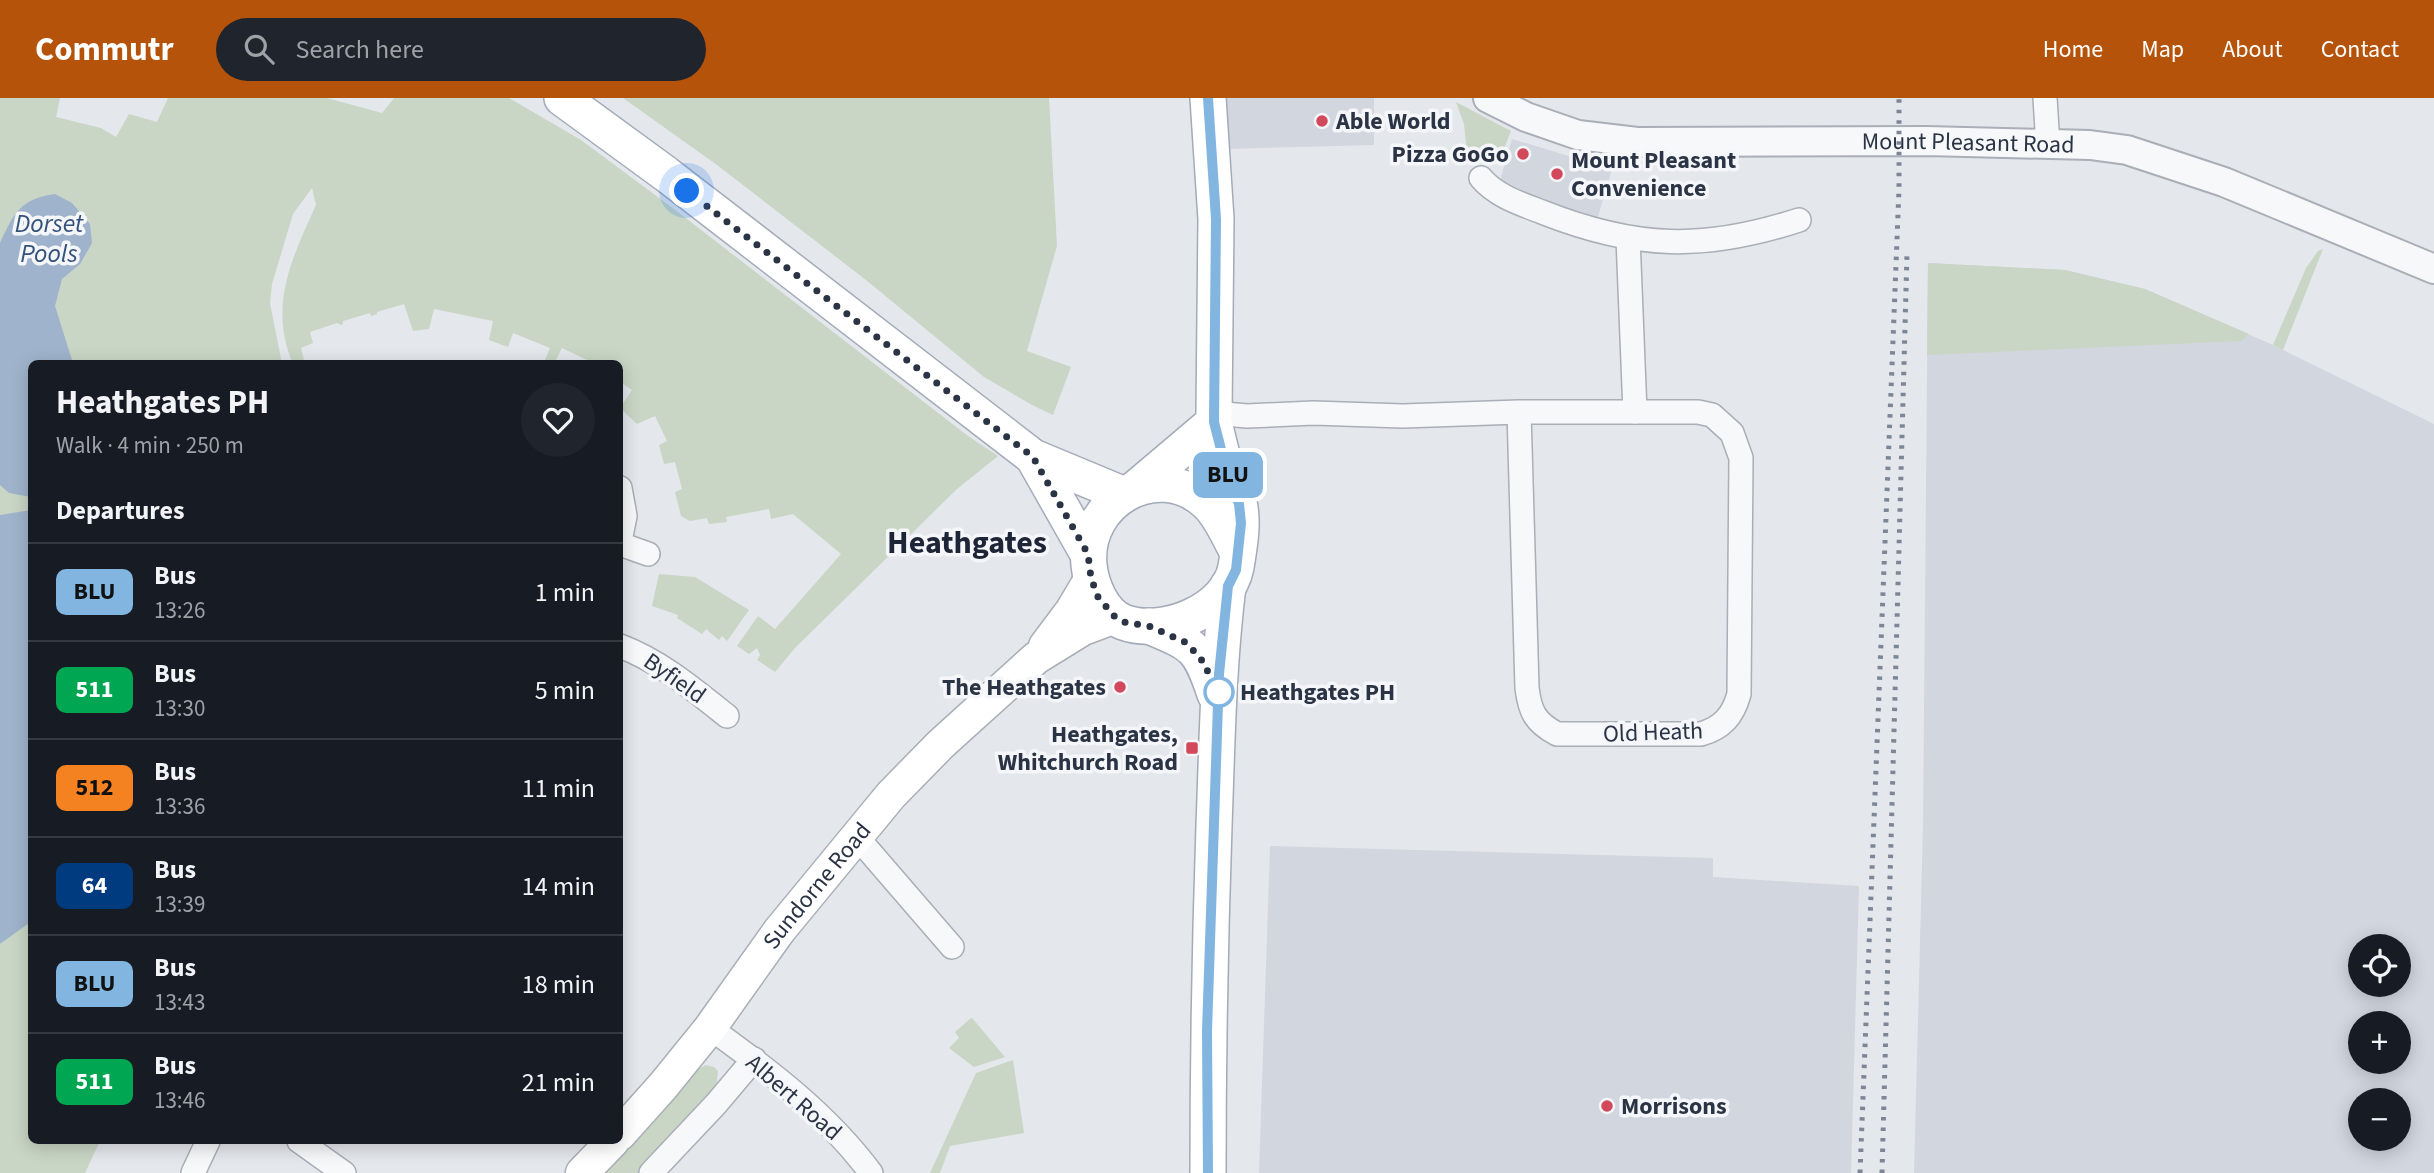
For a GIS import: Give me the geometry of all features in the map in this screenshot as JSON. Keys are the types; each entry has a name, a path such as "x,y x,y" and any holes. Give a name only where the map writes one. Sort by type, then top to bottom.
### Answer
{"main road":[{"path":"562,98 666,174 1033,457 1129,491 1161,484 1185,489 1206,502 1222,522 1237,551"},
{"path":"1206,502 1214,417 1216,219 1208,98"},
{"path":"1090,566 1097,520 1214,417"},
{"path":"1149,626 1187,619 1216,601 1236,570 1241,523 1239,504 1227,473 1214,417"},
{"path":"1033,457 1090,566 1098,597 1115,617 1124,622 1149,626 1187,643 1205,664 1218,701"},
{"name":"Sundorne Road","path":"623,1131 710,1028 779,931 891,795 941,744 1035,658 1072,610 1090,566"},
{"path":"1208,1173 1207,1031 1218,701 1228,586"},
{"name":"Sundorne Road","path":"1035,658 1083,629 1115,617"},
{"path":"582,1173 610,1144"}],"street":[{"name":"Mount Pleasant Road","path":"1488,98 1526,117 1578,135 1637,142 1926,141 2090,145 2127,150 2224,183 2434,269"},
{"path":"2045,98 2048,146"},
{"path":"1481,178 1489,188 1522,204 1595,231 1628,238 1667,243 1720,240 1758,233 1799,220"},
{"path":"1628,238 1635,412"},
{"name":"Old Heath","path":"1214,417 1313,413 1403,415 1519,412 1699,412 1712,415 1732,433 1741,458 1739,695 1731,716 1713,731 1701,734 1557,734 1542,726 1534,715 1527,688 1519,412"},
{"path":"623,505 623,527"},
{"path":"623,544 648,554"},
{"name":"Byfield","path":"623,647 675,675 727,716"},
{"path":"857,837 951,947"},
{"name":"Albert Road","path":"710,1028 754,1059 808,1103 852,1148 871,1173"},
{"path":"652,1173 754,1059"},
{"path":"193,1173 207,1144"},
{"path":"305,1144 336,1161"}],"shaded area":[{"path":"1220,98 1374,98 1374,145 1225,149"},
{"path":"1512,139 1612,169 1597,220 1498,188"},
{"path":"1928,263 2065,270 2145,289 2273,345 2434,424 2434,1173 1914,1173 1923,827"},
{"path":"1270,846 1713,858 1713,877 1859,886 1851,1173 1259,1173"}],"green space":[{"path":"0,98 60,98 56,117 101,128 116,137 129,114 157,122 168,98 327,98 382,113 394,98 509,98 581,140 968,436 998,456 957,489 795,648 775,672 757,660 760,655 757,648 749,654 737,646 758,616 775,629 841,554 793,514 771,519 769,509 726,517 727,522 709,524 707,518 690,521 681,516 675,492 682,489 675,462 664,464 659,445 667,441 655,416 637,424 623,411 623,404 632,390 623,384 623,360 587,360 562,348 556,360 545,360 550,348 513,333 508,347 489,340 493,321 434,309 429,329 413,331 404,304 371,316 370,313 343,321 341,325 337,323 310,332 313,343 301,348 304,360 292,360 286,343 283,302 292,263 316,205 312,188 293,214 272,284 270,303 281,360 28,360 28,1144 99,1144 85,1173 0,1173"},
{"path":"623,98 1049,98 1057,246 1027,351 1071,367 1053,415 984,377 866,280 717,165"},
{"path":"1456,102 1511,131 1500,159 1490,151 1467,155 1464,124"},
{"path":"2323,249 2283,350 2273,345 2306,268 2318,251"},
{"path":"1928,263 2065,270 2145,289 2249,334 2241,341 1927,355"},
{"path":"659,574 695,577 749,610 727,641 722,636 719,640 706,629 702,634 677,618 678,615 652,606"},
{"path":"971,1018 1005,1057 974,1067 949,1048 959,1038 955,1032"},
{"path":"1013,1060 1024,1133 950,1146 940,1173 930,1173 976,1073"},
{"path":"706,1065 718,1071 716,1091 640,1173 600,1173 697,1070"}],"water":[{"name":"Dorset Pools","path":"55,194 72,203 90,224 92,243 80,264 62,279 55,306 72,360 28,360 28,496 9,493 0,485 0,243 20,209 43,196"},
{"path":"28,510 28,924 0,944 0,515"}],"railway":[{"path":"1860,1173 1899,189 1899,98"},
{"path":"1882,1173 1907,253"}],"bus line":[{"name":"BLU","path":"1208,98 1216,219 1214,422 1227,473 1239,504 1241,523 1236,570 1228,586 1219,674 1207,1031 1208,1173"}],"place":[{"name":"Able World","path":"1322,121"},
{"name":"Pizza GoGo","path":"1523,154"},
{"name":"Mount Pleasant Convenience","path":"1557,174"},
{"name":"The Heathgates","path":"1120,687"},
{"name":"Heathgates PH","path":"1219,692"},
{"name":"Heathgates, Whitchurch Road","path":"1192,748"},
{"name":"Morrisons","path":"1607,1106"}],"district":[{"name":"Heathgates","path":"967,542"}],"route":[{"path":"687,191 1033,457 1088,554 1091,578 1098,597 1115,617 1124,622 1149,626 1187,643 1205,664 1218,701 1219,692"}]}
